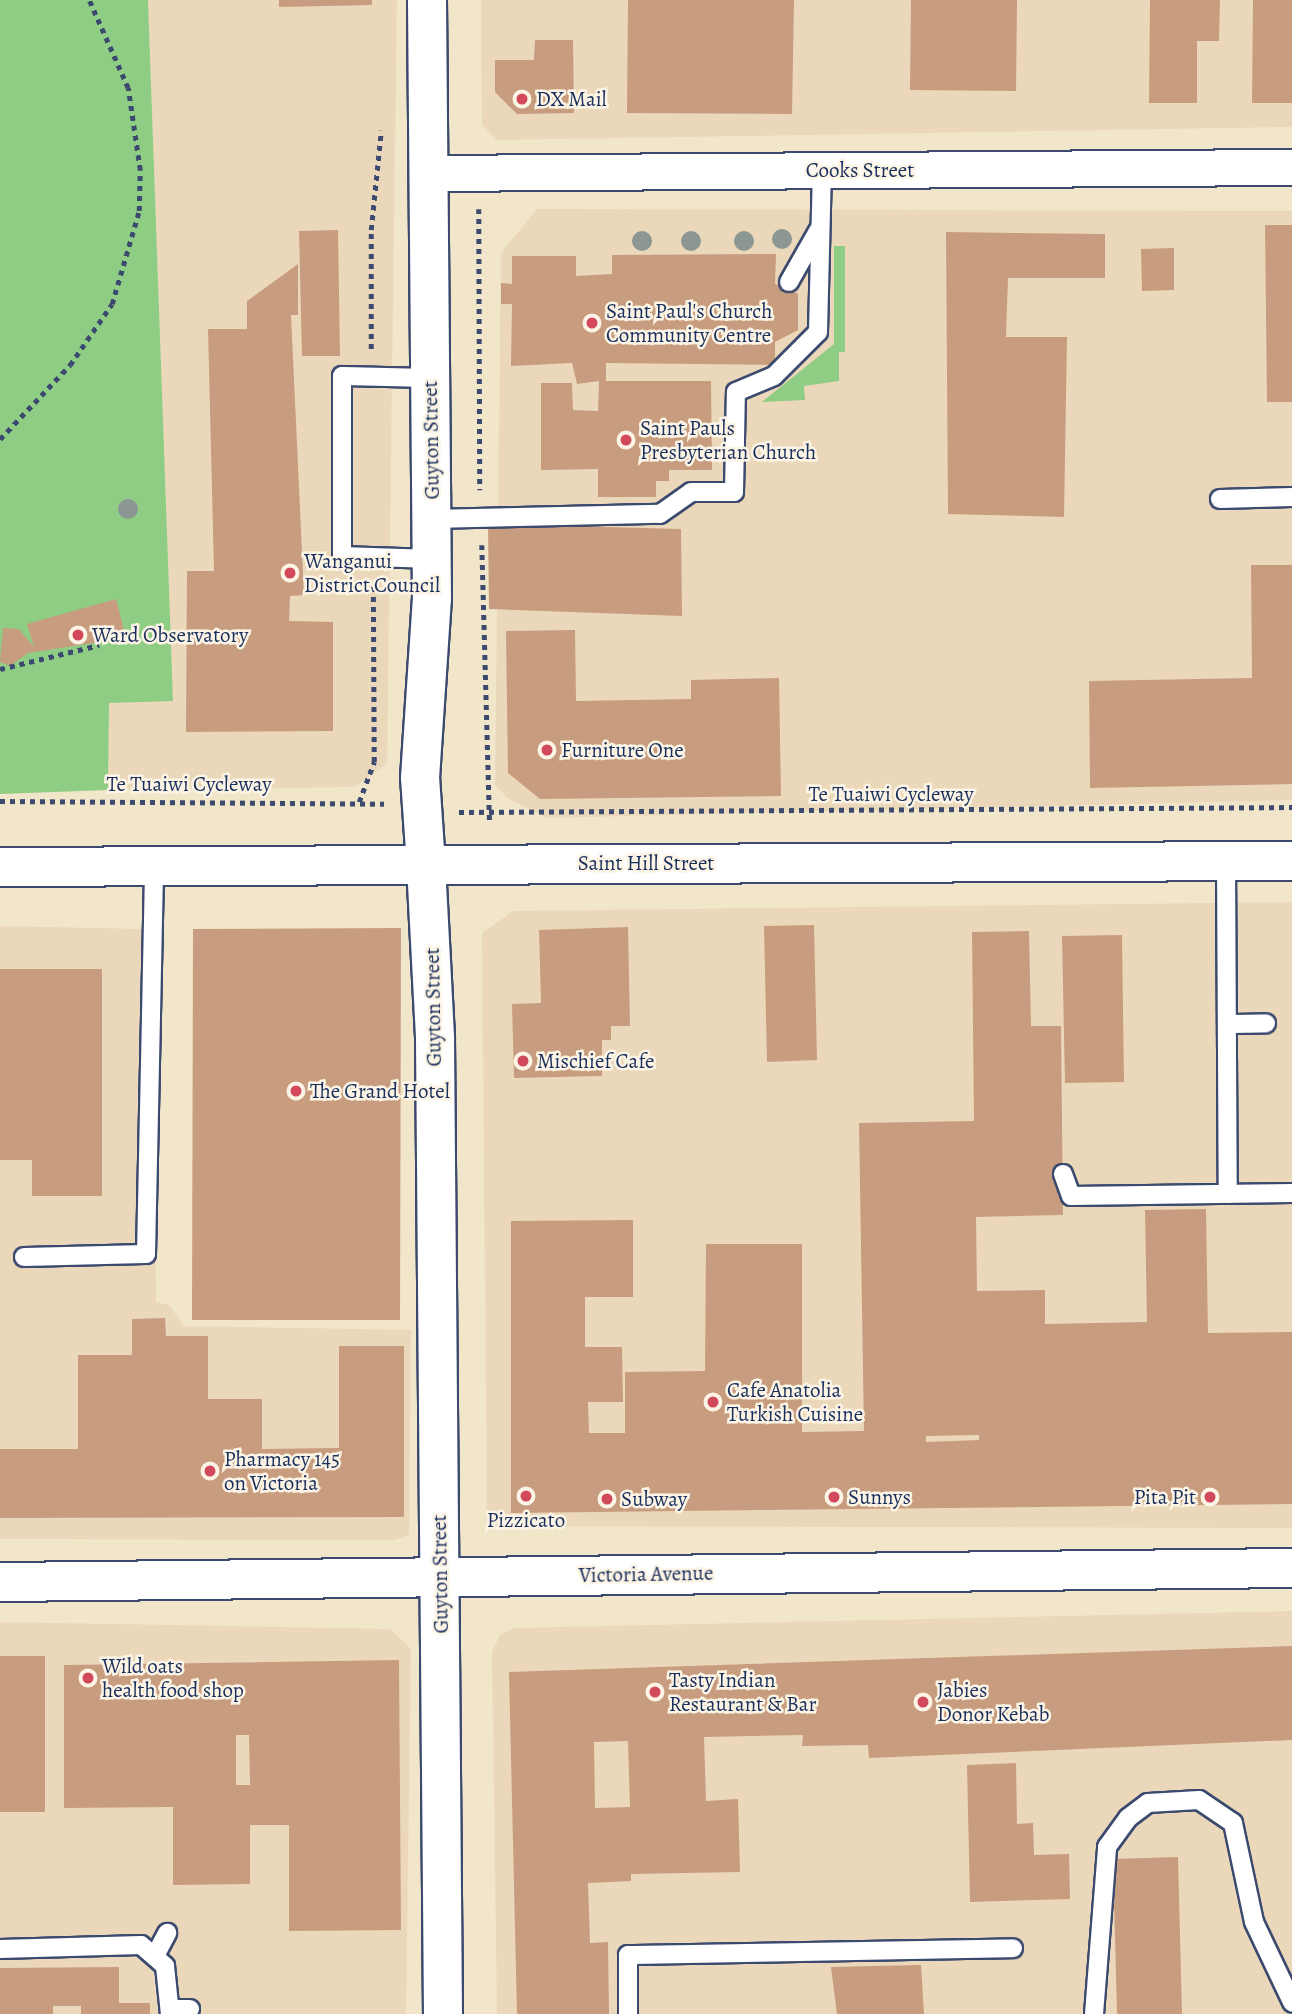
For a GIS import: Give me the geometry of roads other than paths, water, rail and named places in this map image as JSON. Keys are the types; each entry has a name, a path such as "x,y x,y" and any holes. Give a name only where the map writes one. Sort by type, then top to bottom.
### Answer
{"street":[{"name":"Guyton Street","path":"427,0 432,559 420,778 435,1039 443,2014"},
{"name":"Cooks Street","path":"428,173 1292,167"},
{"name":"Saint Hill Street","path":"0,867 1292,861"},
{"name":"Victoria Avenue","path":"0,1582 1292,1568"}],"lane":[{"path":"431,519 660,514 691,492 734,492 736,391 774,376 818,332 822,170"},
{"path":"789,282 820,228"},
{"path":"430,379 342,376 342,556 432,559"},
{"path":"1220,499 1292,497"},
{"path":"1227,861 1228,1194"},
{"path":"24,1257 146,1254 154,865"},
{"path":"1227,1024 1266,1023"},
{"path":"1063,1174 1071,1196 1292,1193"},
{"path":"1094,2014 1107,1847 1128,1818 1148,1803 1199,1800 1233,1823 1254,1922 1292,2002"},
{"path":"156,1954 167,1933"},
{"path":"0,1949 108,1936 131,1942 156,1954 169,1977 170,2012 191,2009"},
{"path":"628,2014 628,1955 1013,1948"}],"place":[{"name":"DX Mail","path":"522,99"},
{"name":"Saint Paul's Church Community Centre","path":"592,323"},
{"name":"Saint Pauls Presbyterian Church","path":"626,440"},
{"name":"Wanganui District Council","path":"290,573"},
{"name":"Ward Observatory","path":"78,635"},
{"name":"Furniture One","path":"547,750"},
{"name":"Mischief Cafe","path":"523,1061"},
{"name":"The Grand Hotel","path":"296,1091"},
{"name":"Cafe Anatolia Turkish Cuisine","path":"713,1402"},
{"name":"Pharmacy 145 on Victoria","path":"210,1471"},
{"name":"Pizzicato","path":"526,1496"},
{"name":"Sunnys","path":"834,1497"},
{"name":"Pita Pit","path":"1210,1497"},
{"name":"Subway","path":"607,1499"},
{"name":"Wild oats health food shop","path":"88,1678"},
{"name":"Tasty Indian Restaurant & Bar","path":"655,1692"},
{"name":"Jabies Donor Kebab","path":"923,1702"}]}
